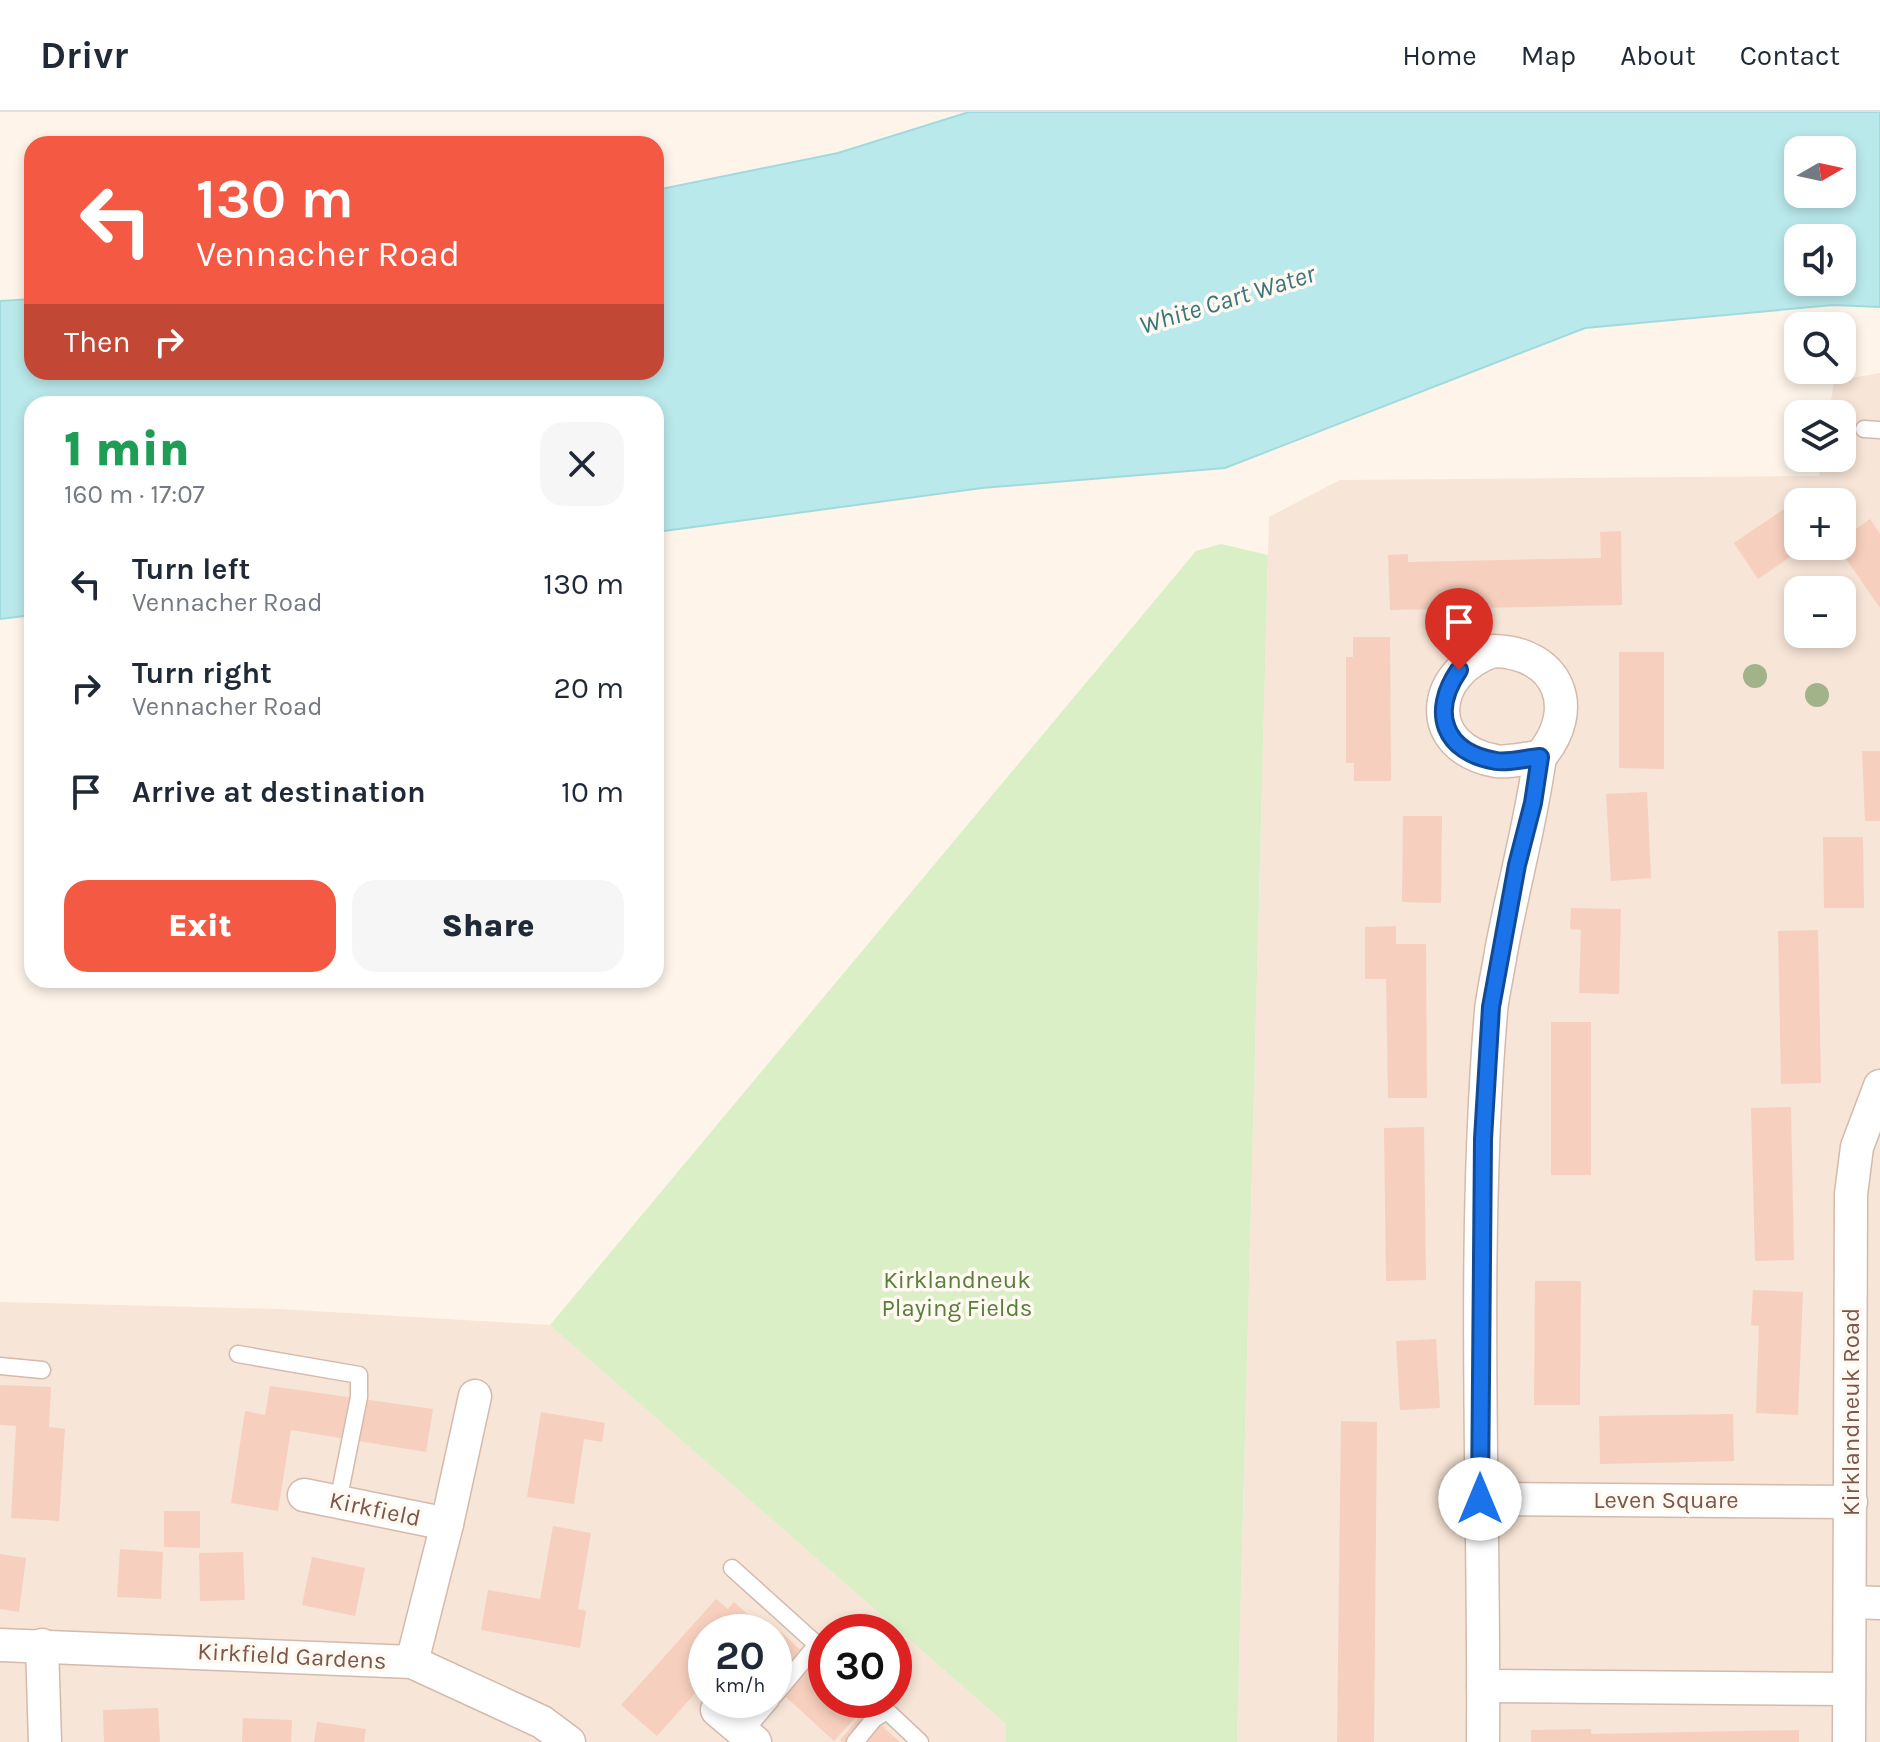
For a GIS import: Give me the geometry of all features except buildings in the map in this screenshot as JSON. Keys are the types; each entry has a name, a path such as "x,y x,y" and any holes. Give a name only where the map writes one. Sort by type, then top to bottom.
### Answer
{"street":[{"path":"1483,1742 1480,1499 1483,1139 1491,1007 1540,757"},
{"name":"Kirklandneuk Road","path":"1849,1742 1849,1689 1865,1603 1851,1502 1851,1194 1868,1148 1880,1086"},
{"name":"Kirkfield Gardens","path":"0,1645 412,1662 475,1396"},
{"name":"Kirkfield","path":"304,1495 447,1524"},
{"name":"Leven Square","path":"1480,1499 1851,1502"},
{"path":"42,1645 45,1742"},
{"path":"412,1662 542,1722 569,1742"},
{"path":"1483,1686 1849,1689"},
{"path":"726,1718 749,1737"}],"lane":[{"path":"238,1354 359,1375 359,1397 338,1502"},
{"path":"0,1366 42,1370"},
{"path":"732,1568 783,1614"},
{"path":"792,1622 813,1641 814,1648 792,1674"},
{"path":"855,1742 874,1719 887,1711 920,1742"},
{"path":"749,1737 760,1718"}],"shaded area":[{"path":"1880,373 1880,1742 1237,1742 1269,517 1340,480 1819,476 1820,472 1856,472 1856,400 1831,400 1834,384 1856,384 1856,377"},
{"path":"0,1302 279,1309 550,1325 880,1614 808,1614 808,1718 912,1718 912,1642 1006,1724 1006,1742 0,1742"}],"green space":[{"name":"Kirklandneuk Playing Fields","path":"1221,544 1268,555 1237,1742 1006,1742 1006,1724 912,1642 912,1614 880,1614 550,1325 1196,551"}],"water":[{"name":"White Cart Water","path":"969,112 1880,112 1880,307 1833,305 1585,328 1225,468 982,488 664,531 664,396 24,396 24,616 0,619 0,301 24,300 24,380 664,380 664,188 838,153"}],"route":[{"path":"1459,670 1448,686 1443,705 1450,738 1464,750 1498,762 1540,757 1491,1007 1483,1139 1480,1499"}]}
